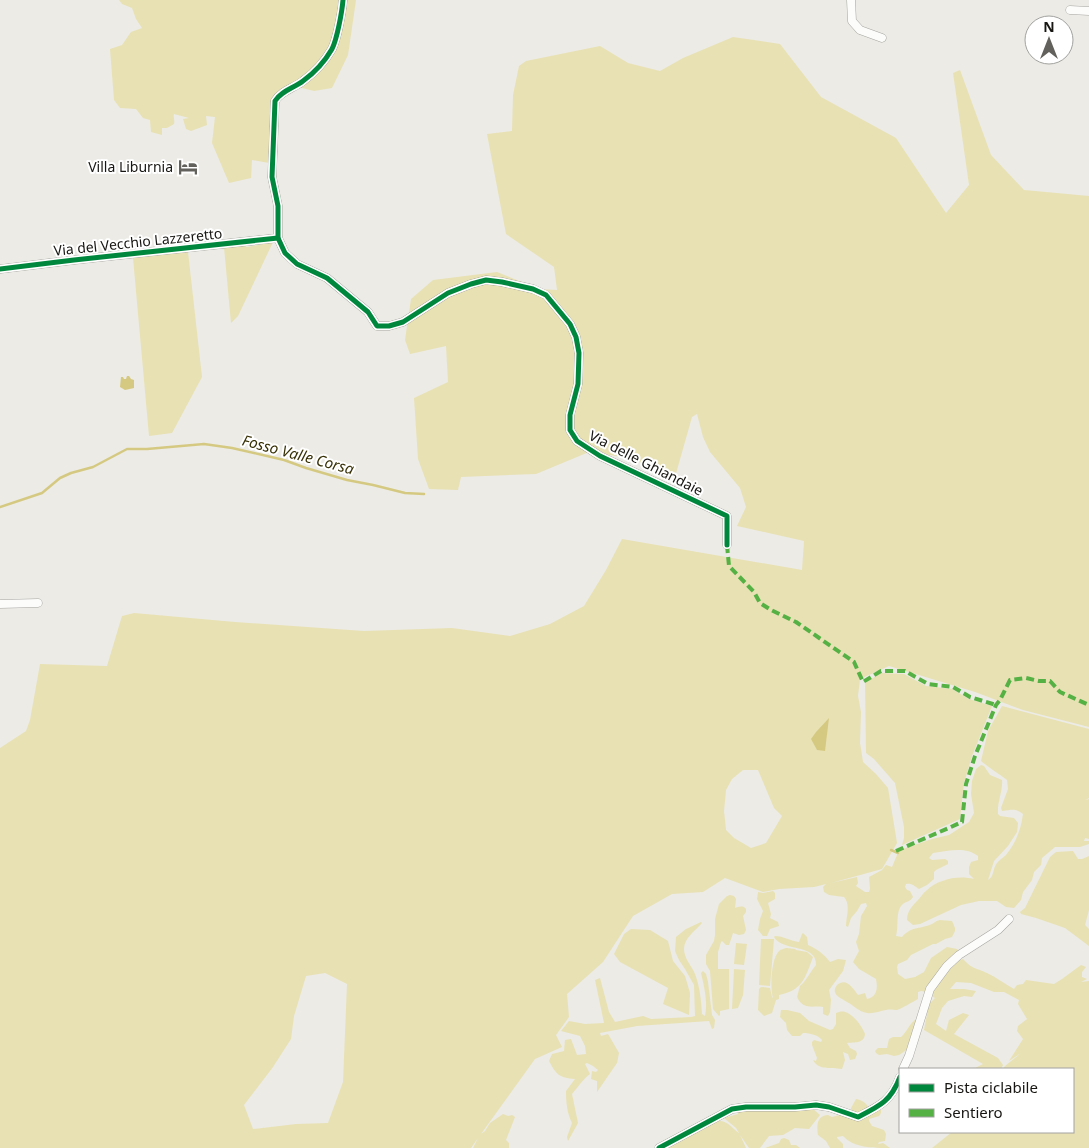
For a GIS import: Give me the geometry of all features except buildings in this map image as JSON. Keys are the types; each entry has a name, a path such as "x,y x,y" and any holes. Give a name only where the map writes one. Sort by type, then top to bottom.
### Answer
{"street":[{"path":"278,238 278,206 272,177 275,101 278,96 302,82 313,72 332,48 344,0"},
{"path":"851,0 852,21 860,30 882,38"},
{"path":"1070,10 1089,11"},
{"name":"Via del Vecchio Lazzeretto","path":"0,269 278,238"},
{"name":"Via delle Ghiandaie","path":"278,238 285,252 297,264 327,278 368,312 377,326 390,326 403,322 448,293 486,280 534,289 546,295 570,324 576,337 579,353 578,384 570,415 570,430 577,441 600,456 727,516 727,545"},
{"path":"0,604 38,603"},
{"path":"904,1068 930,989 947,966 959,955 998,930 1009,918"},
{"path":"659,1148 732,1109 816,1105 829,1107 858,1117 882,1104 895,1090 899,1080"}],"shaded area":[{"path":"119,0 356,0 348,55 332,88 314,91 298,87 281,89 274,102 269,163 252,160 251,178 229,183 212,143 215,117 206,116 207,125 191,131 186,129 183,119 189,118 174,114 174,124 167,128 162,128 162,135 151,132 150,120 143,118 136,109 120,108 114,100 110,49 122,45 131,32 142,28 132,8 122,4"},
{"path":"733,37 780,44 821,97 896,138 946,213 969,185 953,73 960,70 991,155 1024,190 1089,196 1089,727 1023,710 975,692 889,666 860,679 858,696 861,712 860,743 863,762 888,788 897,843 882,869 831,883 857,877 858,883 856,886 865,892 869,892 869,877 882,870 886,865 892,867 900,850 949,835 969,822 974,813 971,794 972,781 976,769 981,765 984,766 990,775 1002,780 998,814 1014,818 1018,823 1017,832 1008,846 994,861 988,880 990,878 995,865 1006,855 1015,841 1023,814 1015,810 1002,811 1001,808 1008,789 1007,780 981,761 988,731 1002,706 1089,729 1089,798 1086,800 1089,799 1089,839 1085,838 1084,841 1089,841 1089,844 1080,847 1055,847 1042,858 1041,865 1034,872 1032,880 1023,892 1021,900 1014,908 1006,907 997,901 979,901 961,905 920,924 913,925 907,920 909,911 931,887 948,879 974,879 969,874 969,867 971,862 978,860 978,856 962,850 933,853 929,858 932,860 945,859 948,861 948,864 936,870 934,872 934,879 919,889 911,884 906,884 905,887 913,897 910,901 903,904 899,910 896,936 902,937 909,931 928,926 940,920 952,921 955,931 952,937 911,955 907,960 898,964 898,974 905,979 915,977 924,972 931,958 947,947 957,949 959,952 948,959 927,992 918,992 918,999 897,1010 872,1013 859,1010 838,997 835,991 837,985 843,982 849,984 858,995 865,993 867,999 876,992 876,979 859,969 853,962 859,951 856,942 861,916 867,906 866,903 861,904 851,918 848,927 846,926 848,907 846,900 844,897 829,895 824,892 823,887 826,884 763,892 725,878 703,892 672,894 633,916 603,962 567,994 569,1017 556,1035 562,1047 535,1059 481,1134 490,1123 503,1114 512,1115 515,1117 506,1140 509,1143 509,1148 473,1148 478,1138 471,1148 0,1148 0,748 26,731 30,720 40,664 107,666 122,616 134,613 364,631 452,628 510,636 550,624 584,606 622,539 802,570 804,541 737,526 746,507 740,488 710,452 703,437 697,414 692,417 675,477 629,458 589,452 536,474 461,477 458,490 429,489 418,459 414,398 448,382 446,346 410,354 405,340 411,299 433,280 497,272 539,289 557,290 554,267 506,234 487,134 512,131 513,95 519,66 526,61 600,46 628,63 660,71 683,58","holes":["743,770 758,770 774,808 782,816 766,843 751,848 734,838 726,830 724,811 726,790 732,779","325,973 347,984 343,1082 328,1123 296,1124 253,1129 244,1105 273,1067 291,1039 294,1016 306,976"]},
{"path":"273,242 238,316 231,323 224,247 242,244 247,247"},
{"path":"188,252 202,377 172,433 149,436 133,258"},
{"path":"127,376 134,380 134,388 125,390 120,387 121,377 126,379"},
{"path":"881,673 904,674 926,686 952,689 969,699 992,706 972,756 964,783 960,819 902,845 904,827 895,783 874,759 866,753 865,683"},
{"path":"829,718 825,751 817,750 811,739"},
{"path":"1073,851 1078,859 1089,856 1089,910 1085,925 1089,929 1089,946 1065,928 1021,914 1020,912 1025,908 1050,857 1056,852"},
{"path":"773,891 775,899 768,903 771,914 770,918 778,922 779,926 770,929 767,936 763,936 758,930 763,911 757,899 758,892"},
{"path":"730,895 736,899 735,908 742,907 746,909 743,916 746,930 744,934 733,933 729,945 721,942 718,952 718,969 729,969 729,1009 720,1011 719,1016 713,1009 710,971 706,964 706,955 714,941 715,919 719,904"},
{"path":"701,922 686,941 684,953 697,979 702,1014 705,1016 706,1000 701,973 703,971 706,974 712,1015 715,1020 714,1028 712,1029 709,1021 637,1026 600,1033 601,1036 608,1034 619,1053 617,1063 597,1092 597,1081 591,1079 592,1071 596,1072 598,1070 587,1063 585,1064 590,1074 572,1094 578,1123 568,1141 567,1137 572,1123 567,1107 566,1091 575,1079 565,1078 559,1074 549,1061 552,1054 564,1051 565,1040 571,1039 577,1055 586,1054 585,1046 580,1036 561,1031 569,1021 585,1024 604,1023 595,980 600,978 609,1012 615,1022 643,1016 651,1019 695,1016 694,985 675,951 676,937 686,929"},
{"path":"631,929 650,930 668,941 673,961 685,976 690,993 689,1015 663,1004 668,988 620,962 614,954 624,934"},
{"path":"803,933 807,937 808,945 820,952 830,962 838,959 846,960 843,971 829,990 831,1000 828,1016 823,1014 823,1007 805,1006 797,997 800,986 816,965 815,958 805,950 778,942 774,937 799,942"},
{"path":"761,939 774,939 770,986 759,985"},
{"path":"736,943 747,944 744,965 734,964"},
{"path":"786,948 807,952 813,957 802,982 793,990 779,995 772,1013 764,1016 758,1010 759,989 761,987 770,988 773,998 771,981 774,960 779,951"},
{"path":"963,959 972,967 1014,989 1026,980 1054,984 1081,965 1086,967 1082,972 1082,977 1087,979 1081,982 1089,981 1089,1148 932,1148 951,1133 1074,1133 1074,1068 1004,1068 1021,1053 1009,1061 1023,1039 1017,1031 1018,1026 1027,1019 1018,1004 1019,1000 1004,992 994,992 971,983 956,982 950,989 976,991 972,997 964,996 948,1001 942,1008 936,1024 946,1031 949,1020 963,1013 969,1015 954,1034 998,1058 1003,1065 1002,1068 975,1068 983,1064 924,1030 929,1004 935,998 932,993 955,962"},
{"path":"734,969 745,970 743,995 738,1008 732,1009"},
{"path":"781,1010 800,1013 809,1021 830,1030 836,1024 836,1013 848,1013 859,1024 865,1034 861,1041 847,1043 850,1048 856,1051 855,1059 850,1060 848,1054 843,1052 845,1060 842,1069 819,1066 813,1060 816,1061 817,1058 812,1042 814,1040 821,1042 822,1040 808,1033 792,1036 787,1030 786,1023 780,1017"},
{"path":"915,1020 917,1021 908,1049 894,1056 876,1053 875,1051 878,1048 887,1048 889,1039 901,1037"},
{"path":"856,1099 864,1102 869,1109 881,1110 879,1116 869,1119 869,1121 872,1126 884,1130 886,1134 885,1141 878,1144 883,1143 890,1148 858,1145 843,1136 837,1138 843,1144 843,1148 830,1148 826,1141 818,1135 819,1119 821,1117 828,1115 832,1117 851,1112"},
{"path":"812,1108 820,1115 809,1129 795,1128 783,1135 769,1136 760,1148 749,1148 740,1135 746,1148 669,1148 718,1121 727,1123 739,1133 724,1118 738,1114 738,1111"},
{"path":"784,1138 789,1140 791,1145 796,1145 800,1148 765,1148 779,1143"}],"waterway":[{"name":"Fosso Valle Corsa","path":"0,507 42,493 60,478 93,467 127,449 204,444 232,448 284,460 347,480 405,493 424,494"},
{"path":"891,850 898,853"}],"marked path":[{"path":"727,545 729,566 754,592 760,603 796,622 854,662 863,682 881,671 905,671 928,684 953,687 970,697 996,705"},
{"path":"896,851 962,822 966,784 975,756 996,705 1010,680 1026,678 1050,681 1060,692 1089,705"}],"cycle path":[{"path":"343,0 332,49 311,74 275,101 272,177 278,206 278,238 285,253 297,264 327,278 368,312 377,326 389,326 403,322 448,293 486,280 533,289 546,295 570,324 576,337 579,353 578,384 570,415 570,430 577,441 600,456 727,516 727,545"},
{"path":"0,269 278,238"},
{"path":"659,1148 732,1109 816,1105 829,1107 858,1117 884,1102 893,1092 899,1080"}],"place":[{"name":"Villa Liburnia","path":"188,167"}]}
